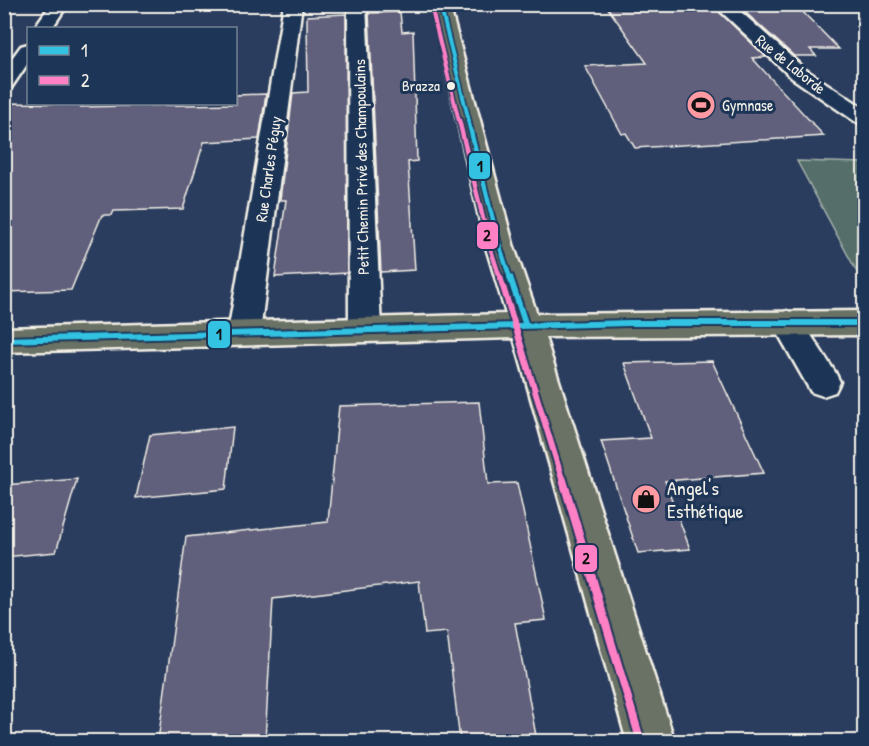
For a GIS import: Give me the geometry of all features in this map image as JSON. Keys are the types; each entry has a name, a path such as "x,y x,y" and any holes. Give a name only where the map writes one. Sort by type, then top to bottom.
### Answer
{"main road":[{"path":"440,4 499,244 526,326 651,741"},
{"path":"4,340 365,329 864,323"}],"street":[{"path":"45,27 60,4"},
{"name":"Rue Charles Péguy","path":"244,333 292,4"},
{"name":"Petit Chemin Privé des Champoulains","path":"357,4 365,329"},
{"name":"Rue de Laborde","path":"721,4 799,74 864,117"},
{"path":"4,84 27,51"},
{"path":"787,323 823,382"}],"green space":[{"path":"797,161 864,163 864,285"}],"building":[{"name":"Gymnase","path":"605,4 711,4 766,57 752,58 824,136 635,148 626,133 622,134 585,66 647,63"},
{"path":"736,4 795,4 839,49 810,49 816,56 794,56"},
{"path":"400,12 402,32 413,31 417,161 408,162 415,270 381,272 369,13"},
{"path":"346,14 347,273 275,277 286,200 280,200 293,93 308,92 307,16"},
{"path":"266,94 259,139 204,142 183,209 114,211 112,215 102,215 71,290 4,292 4,103 82,105 81,107 237,105 237,95"},
{"path":"712,361 764,473 665,481 690,549 638,553 601,441 651,438 624,363"},
{"path":"479,402 488,484 517,483 546,620 515,623 537,741 460,741 447,632 425,634 419,581 273,599 265,741 158,741 186,537 328,522 339,406"},
{"path":"233,427 226,489 136,498 150,435"},
{"path":"77,479 56,552 4,557 4,485"}],"transit line":[{"name":"1","path":"440,4 499,244 526,326"},
{"name":"2","path":"431,6 490,247 529,368 641,742"},
{"name":"1","path":"4,340 629,323 864,323"}],"place":[{"name":"Brazza","path":"451,86"},
{"name":"Gymnase","path":"701,105"},
{"name":"Angel's Esthétique","path":"646,499"}]}
